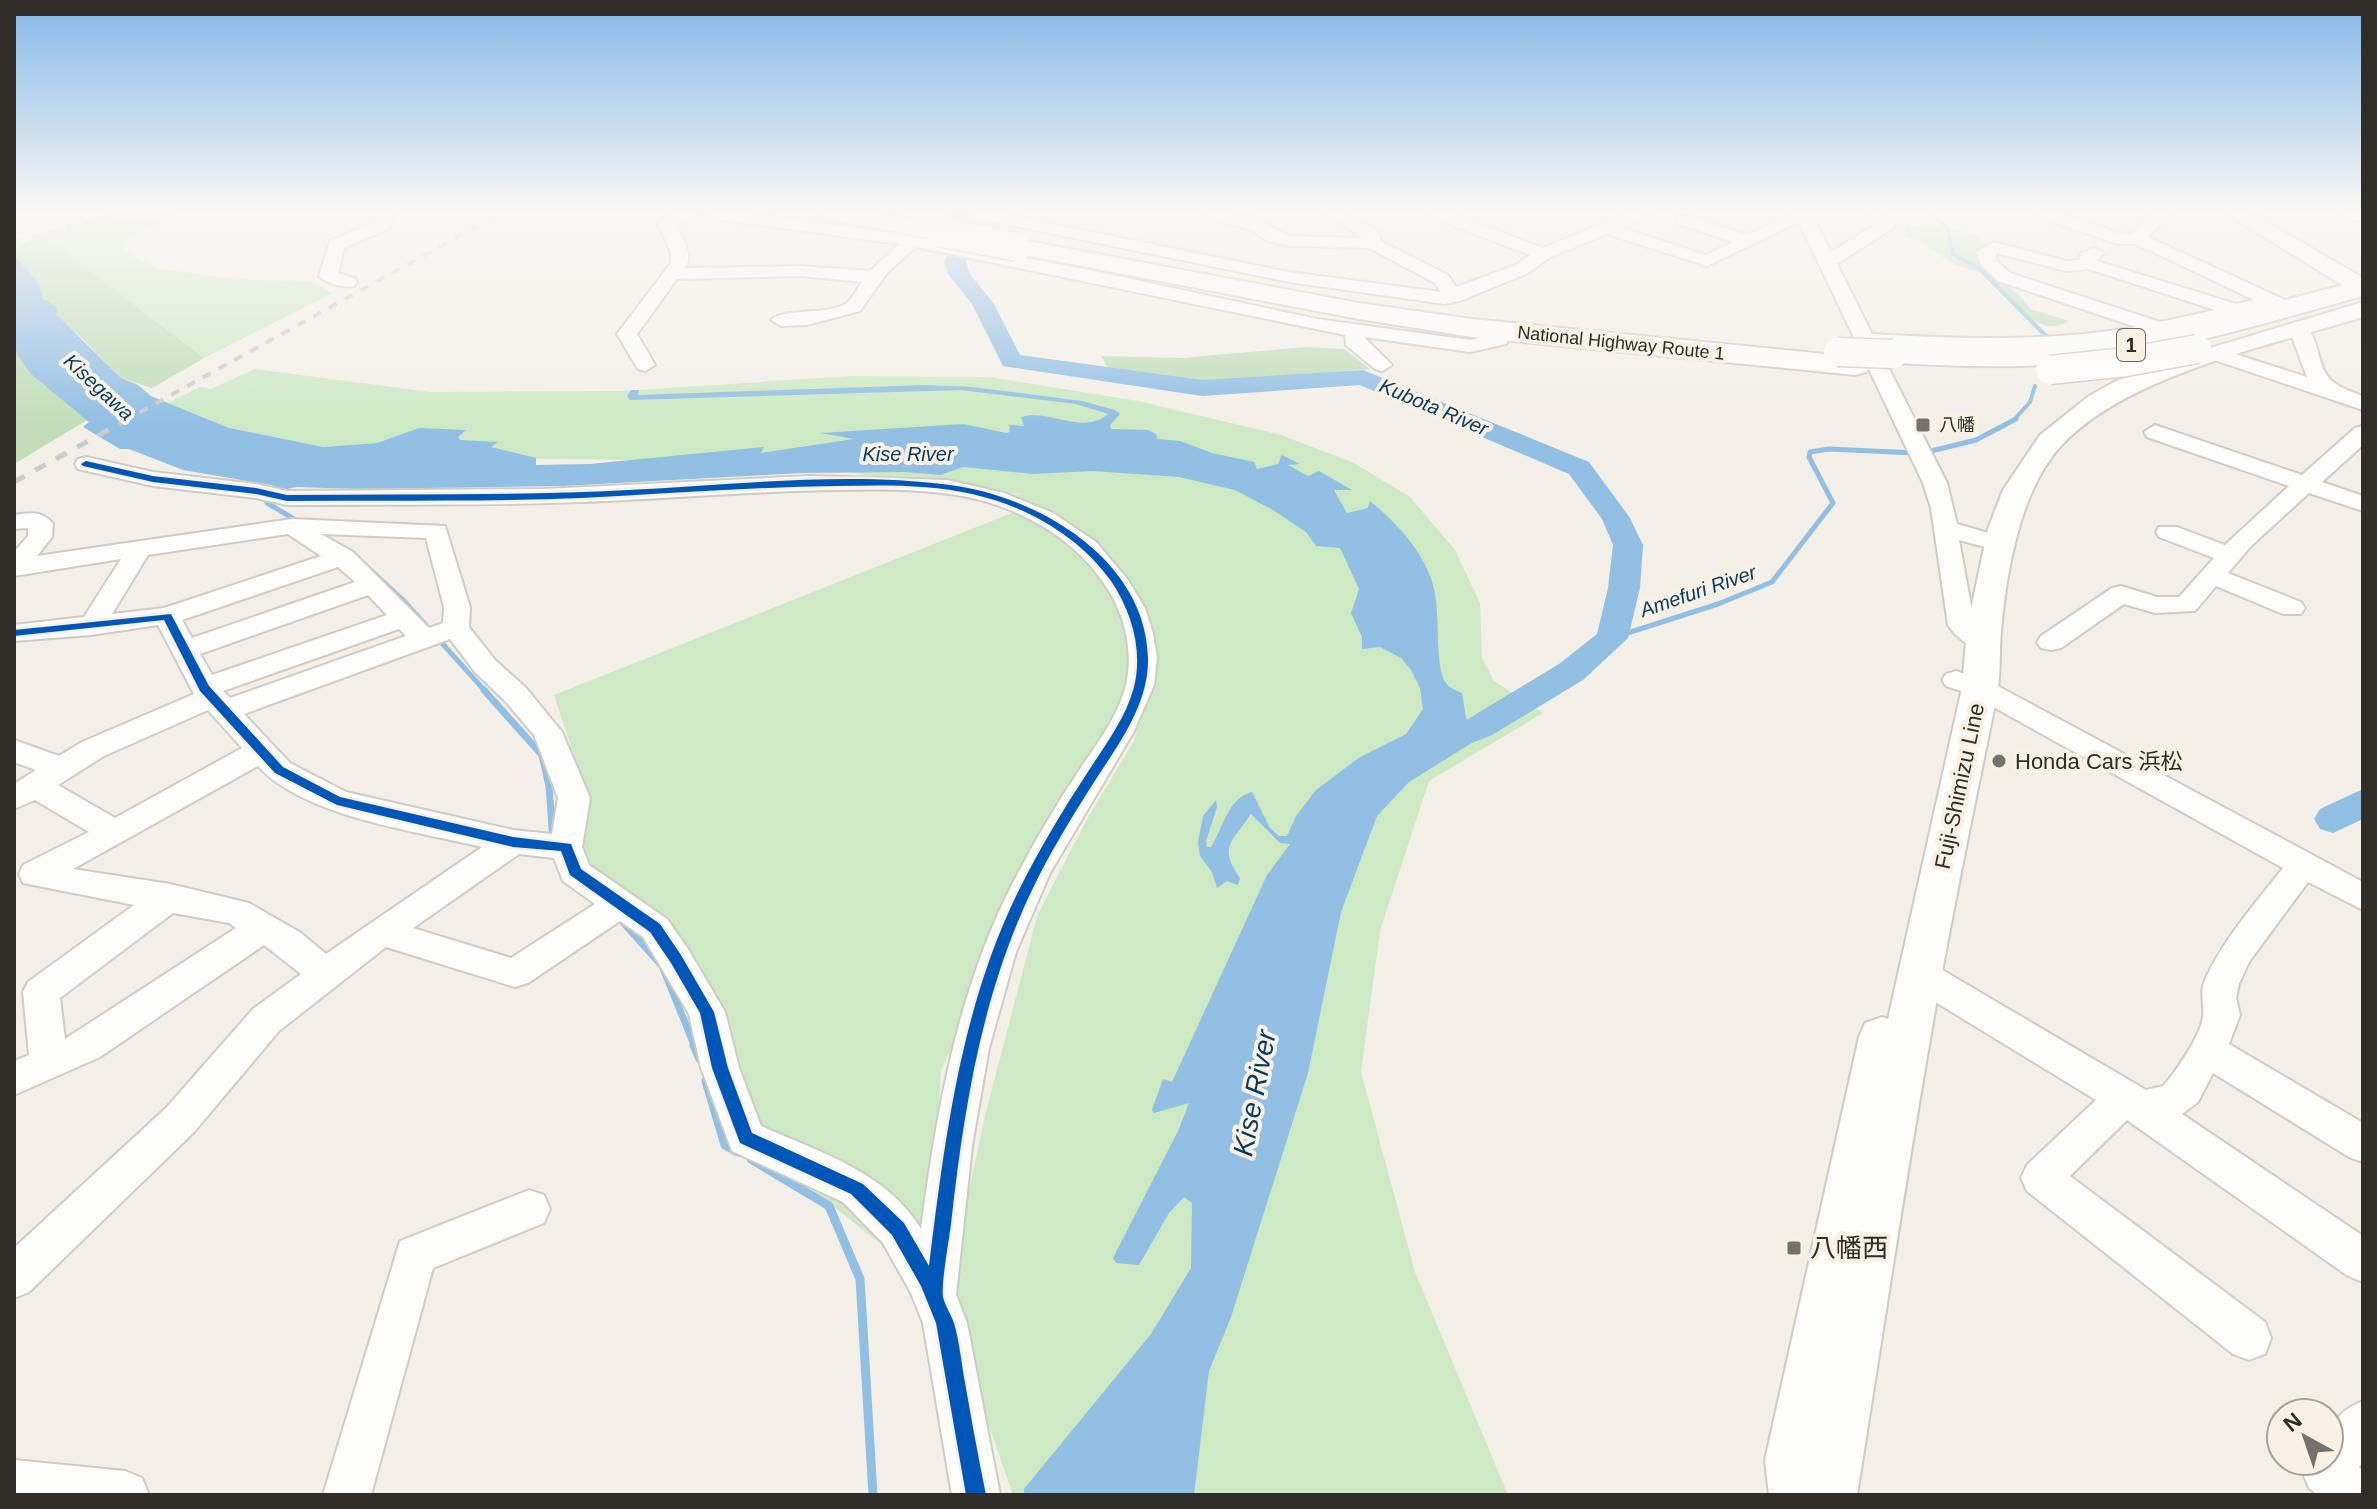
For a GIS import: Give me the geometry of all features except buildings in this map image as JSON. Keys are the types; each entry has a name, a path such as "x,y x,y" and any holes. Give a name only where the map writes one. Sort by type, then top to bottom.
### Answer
{"highway":[{"path":"1199,283 1202,287 1355,319 1499,340 1893,367"},
{"name":"National Highway Route 1","path":"1260,283 1472,328 1853,353"},
{"name":"National Highway Route 1","path":"1269,283 1503,322 1853,353 1893,367 2050,370 2207,351 2363,302"},
{"name":"National Highway Route 1","path":"1893,367 1995,356 2092,351 2286,313 2363,288"},
{"path":"1313,292 1455,303 1536,318 1853,353"}],"main road":[{"name":"Fuji-Shimizu Line","path":"1975,536 2018,490 2050,441 2099,402 2286,313 2363,309"},
{"name":"Fuji-Shimizu Line","path":"1826,1495 1968,684 1975,536 2004,475 2028,440 2072,395 2092,351"},
{"name":"Fuji-Shimizu Line","path":"1800,1495 1795,1460 1968,684"}],"street":[{"path":"645,365 627,334 666,283"},
{"path":"781,320 807,319 853,307 870,283"},
{"path":"1128,283 1317,325 1470,346 1499,340"},
{"path":"1313,283 1455,303 1494,283"},
{"path":"1444,283 1455,303"},
{"path":"1833,283 1853,353 2088,339 2160,328 2235,310"},
{"path":"2024,283 2160,328"},
{"path":"2151,283 2235,310 2286,313"},
{"path":"2231,283 2286,313 2316,379 2332,392"},
{"path":"1356,329 1353,341 1382,365"},
{"path":"2207,351 2363,404"},
{"path":"1893,367 1943,508 1975,536"},
{"path":"2155,432 2363,504"},
{"path":"2051,642 2121,594 2155,605 2181,607 2188,604 2230,555 2304,483 2363,433"},
{"path":"86,464 153,479 256,491 287,498 492,499 811,483 950,487 1034,513 1060,527 1105,562 1130,603 1144,649 1140,688 1119,732 1062,823 1017,907 986,991 958,1098 934,1295"},
{"path":"14,522 36,520 41,524 40,537 14,568"},
{"path":"292,526 344,557 405,618 442,632 516,695 547,732 574,798 566,847 575,872 655,928 707,1012 720,1068 746,1138 857,1189 898,1229 934,1295 945,1323 976,1495"},
{"path":"14,568 292,526 436,531 457,607 442,632 213,699"},
{"path":"2168,532 2230,555"},
{"path":"91,627 140,548"},
{"path":"14,633 91,627 167,616 344,557"},
{"path":"2213,576 2292,608"},
{"path":"184,650 373,585"},
{"path":"167,616 213,699 279,770 337,801 513,842 566,847"},
{"path":"36,784 140,726 213,699 405,618"},
{"path":"1968,684 2363,897"},
{"path":"14,750 36,784 115,833"},
{"path":"24,873 115,833 261,751"},
{"path":"14,1277 180,1120 266,1020 324,973 513,842"},
{"path":"2249,1338 2041,1178 2133,1102 2175,1100 2209,1051 2222,1015 2218,998 2221,984 2231,964 2304,864"},
{"path":"24,873 170,897 237,912 289,943 324,973"},
{"path":"49,1064 41,992 170,897"},
{"path":"381,932 515,973 621,904"},
{"path":"14,1079 87,1046 263,928"},
{"path":"1919,974 2133,1102 2363,1261"},
{"path":"2209,1051 2363,1144"},
{"path":"347,1495 415,1255 529,1209"},
{"path":"2355,1495 2326,1471 2363,1424"},
{"path":"14,1484 125,1495"}],"green space":[{"path":"33,283 106,283 204,358 152,388 121,378 79,335 67,328"},
{"path":"106,283 316,283 333,293 204,358"},
{"path":"1996,283 2006,283 2030,309 2069,321 2046,326 2027,315"},
{"path":"14,334 87,420 14,464"},
{"path":"1306,347 1344,349 1370,369 1201,382 1108,368 1101,356 1182,358"},
{"path":"255,369 430,392 622,391 851,376 989,377 1138,401 1281,435 1354,463 1410,497 1455,550 1480,603 1482,658 1494,681 1543,713 1429,781 1380,931 1361,1072 1415,1272 1508,1495 1013,1495 966,1359 951,1273 985,1116 1037,916 1086,821 1134,741 1154,646 1127,716 1039,867 941,1070 928,1281 746,1138 687,952 572,864 586,791 554,695 1019,510 992,496 1023,494 963,491 787,462 488,458 415,430 377,443 323,447 235,430 168,403 200,387 211,389"}],"water":[{"path":"14,283 39,283 43,298 57,308 56,314 121,378 138,385 151,396 229,428 323,447 377,443 419,428 466,430 458,437 460,440 498,442 491,447 536,458 536,465 590,464 764,447 761,453 854,439 820,433 963,424 1006,433 1010,432 1009,425 1024,426 1021,417 1032,415 1087,422 1108,414 1076,404 961,390 630,400 627,396 631,390 639,390 638,395 924,385 972,387 1082,401 1115,410 1120,414 1110,425 1111,429 1148,430 1156,434 1157,439 1180,441 1212,453 1254,462 1257,469 1278,464 1282,455 1300,464 1288,465 1308,476 1319,471 1352,490 1334,490 1347,513 1368,508 1370,501 1390,518 1416,549 1429,573 1437,609 1442,676 1449,686 1462,693 1467,723 1480,738 1409,782 1377,816 1341,912 1308,1073 1231,1317 1209,1371 1194,1495 1024,1495 1024,1489 1151,1334 1191,1268 1192,1203 1184,1197 1169,1213 1139,1265 1116,1263 1113,1258 1178,1131 1189,1103 1154,1113 1152,1110 1163,1079 1172,1082 1267,875 1290,844 1280,843 1251,814 1230,845 1230,859 1240,878 1238,885 1227,881 1217,888 1212,872 1200,856 1198,842 1203,816 1216,800 1217,807 1206,841 1207,847 1211,847 1237,800 1252,792 1270,828 1279,836 1287,836 1296,816 1316,790 1360,757 1406,734 1423,709 1420,688 1401,658 1380,647 1362,649 1362,637 1351,613 1359,589 1340,548 1316,546 1306,532 1235,490 1179,477 1093,471 1033,474 963,467 941,475 905,472 802,473 563,486 297,487 273,492 275,488 271,485 183,470 129,449 120,449 83,427 89,422 31,374 14,346"}],"waterway":[{"name":"Kubota River","path":"967,283 983,304 1012,361 1202,388 1363,377 1579,468 1616,518 1628,545 1624,588 1612,638 1571,672 1480,727 1428,748"},
{"name":"Amefuri River","path":"1994,283 2048,338"},
{"name":"Amefuri River","path":"2014,420 2030,402 2035,386"},
{"name":"Amefuri River","path":"1927,452 1976,440 2014,420"},
{"name":"Amefuri River","path":"1612,638 1718,604 1772,582 1833,503 1809,457 1810,452 1829,449 1915,453"},
{"path":"274,496 267,503 301,523"},
{"path":"352,553 403,600 486,692"},
{"path":"484,690 542,755 549,786 553,841"},
{"path":"2333,819 2363,802"},
{"path":"619,918 662,966 695,1047"},
{"path":"694,1045 700,1059"},
{"path":"706,1081 725,1145 738,1152"},
{"path":"751,1159 829,1206 860,1279 873,1495"}],"railway":[{"path":"124,421 373,283"},
{"path":"14,482 128,419"}],"cycle path":[{"path":"86,464 153,479 256,491 287,498 544,496 810,483 947,487 971,491 1021,507 1044,518 1087,547 1119,585 1131,608 1142,645 1140,685 1119,733 1034,873 999,952 983,1000 961,1097 934,1295"},
{"path":"14,633 167,616 204,688 279,770 337,801 513,842 566,847 575,872 655,928 676,959 707,1012 720,1068 746,1138 857,1189 898,1229 928,1281 945,1323 976,1495"}],"place":[{"name":"八幡","path":"1923,425"},
{"name":"Honda Cars 浜松","path":"1999,761"},
{"name":"八幡西","path":"1794,1248"}],"water label":[{"name":"Kisegawa","path":"99,387"},
{"name":"Kise River","path":"908,454"},
{"name":"Kise River","path":"1254,1093"}]}
